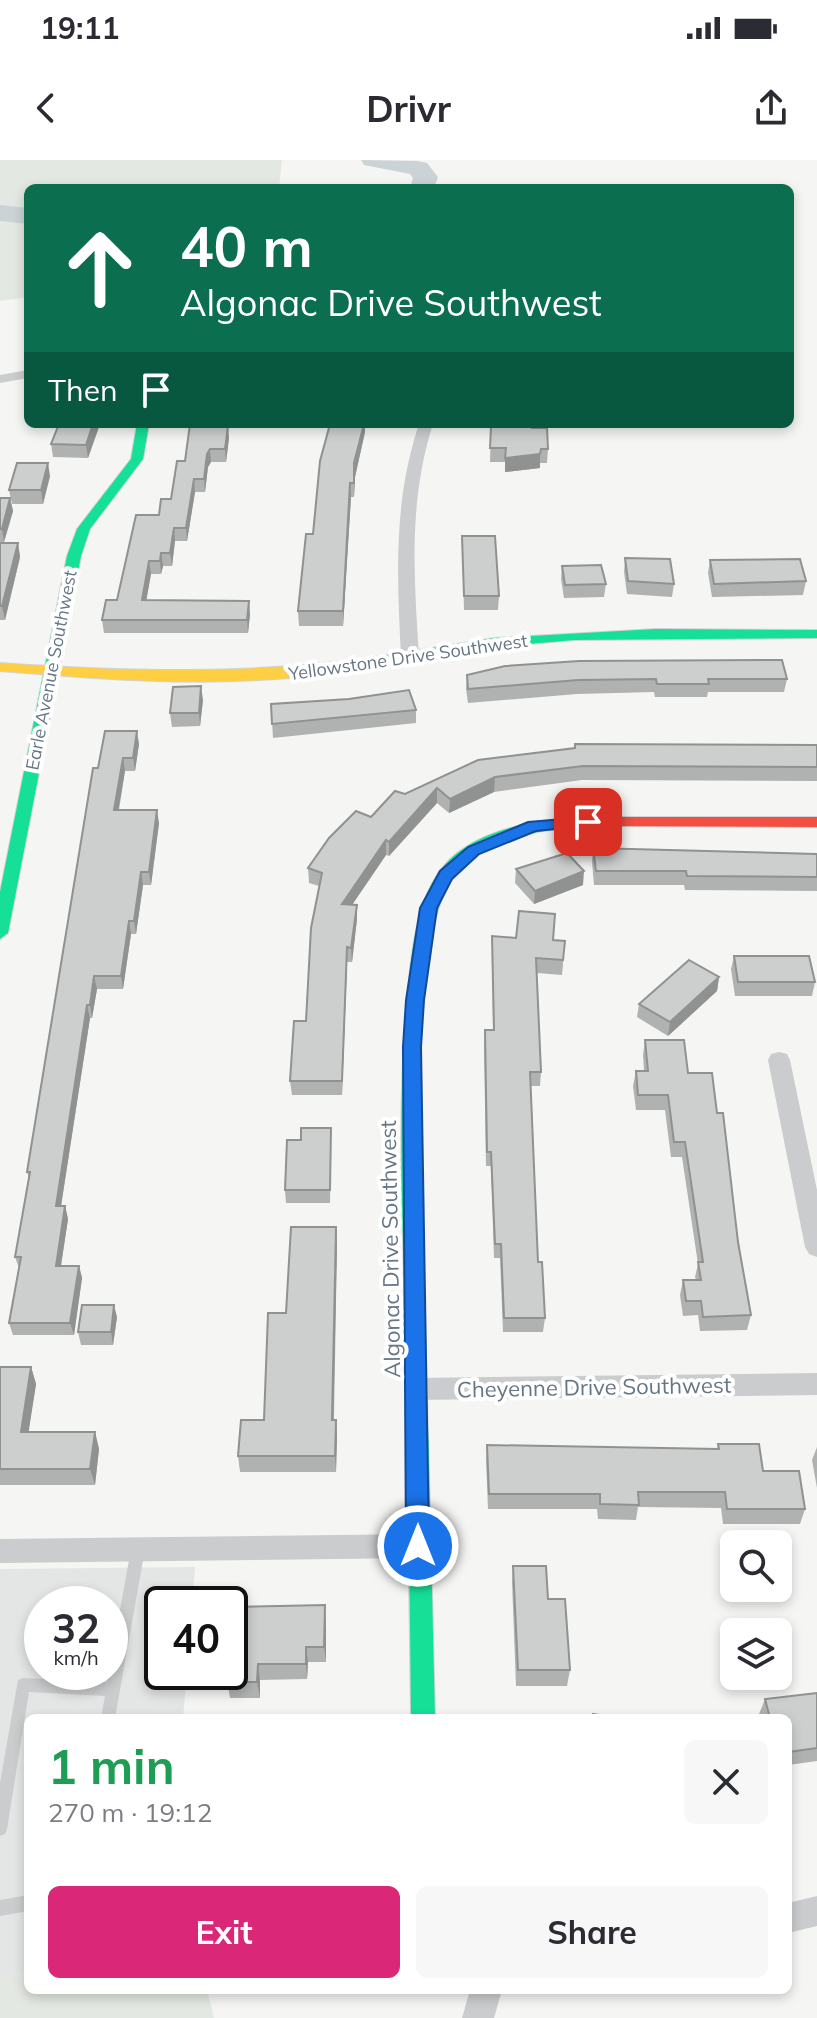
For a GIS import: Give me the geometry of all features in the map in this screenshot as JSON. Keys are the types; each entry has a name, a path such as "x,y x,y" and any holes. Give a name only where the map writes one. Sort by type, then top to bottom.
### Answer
{"street":[{"path":"0,379 24,375"},
{"name":"Earle Avenue Southwest","path":"0,933 74,556 84,529 137,459 142,428"},
{"path":"410,657 404,510 415,453 424,428"},
{"name":"Yellowstone Drive Southwest","path":"0,667 255,676 410,657 494,642 621,635 817,634"},
{"name":"Algonac Drive Southwest","path":"417,1389 413,1029 425,926 438,885 454,866 474,851 519,830 548,823 817,822"},
{"path":"779,1060 817,1247"},
{"name":"Cheyenne Drive Southwest","path":"417,1389 817,1384"},
{"path":"417,1389 423,1714"},
{"path":"0,1551 418,1546"},
{"path":"792,1917 817,1911"},
{"path":"478,2018 485,1994"}],"lane":[{"path":"128,1601 138,1549"},
{"path":"0,1829 24,1685"},
{"path":"108,1714 111,1690"},
{"path":"0,1908 24,1904"}],"shaded area":[{"path":"0,160 282,160 279,184 24,184 24,298 0,301"},
{"path":"195,1567 193,1586 144,1586 144,1690 185,1690 183,1714 24,1714 24,1972 0,1979 0,1569"},
{"path":"24,1972 24,1994 208,1994 214,2018 0,2018 0,1979"}],"building":[{"path":"57,428 92,428 86,445 51,444"},
{"path":"189,428 228,428 225,449 210,449 204,479 194,479 186,528 174,528 170,553 161,553 160,561 149,561 142,600 249,601 247,620 102,620 106,600 117,600 136,515 159,515 161,499 171,499 177,461 185,461"},
{"path":"329,428 363,428 354,463 354,483 350,483 343,611 298,611 306,534 313,534 320,461"},
{"path":"491,428 547,428 548,449 541,449 540,454 505,458 506,448 490,448"},
{"path":"17,463 48,463 41,490 9,490"},
{"path":"0,498 10,498 2,529 0,529"},
{"path":"462,536 495,536 499,596 464,596"},
{"path":"0,543 18,543 2,606 0,606"},
{"path":"625,558 670,559 674,584 628,581"},
{"path":"800,559 806,581 714,584 710,560"},
{"path":"601,565 606,584 565,585 562,566"},
{"path":"782,660 787,679 708,679 709,684 657,684 656,679 578,680 468,689 467,675 505,666 579,661"},
{"path":"201,686 199,713 170,713 173,687"},
{"path":"409,690 416,710 272,724 271,704 349,699"},
{"path":"105,731 137,731 133,758 123,758 114,810 157,810 149,872 141,872 134,921 129,921 121,976 94,976 90,1005 87,1005 56,1206 65,1206 56,1266 79,1266 70,1323 9,1323 21,1257 15,1257 30,1172 27,1172 93,768 98,768"},
{"path":"575,744 817,745 817,767 583,766 495,777 450,799 437,788 389,842 386,840 342,904 357,905 351,948 347,947 342,1081 290,1081 294,1021 306,1021 311,928 322,873 308,868 329,838 356,811 371,817 395,791 405,794 478,760 575,748"},
{"path":"593,848 817,854 817,877 687,876 686,871 596,871"},
{"path":"567,853 584,871 535,891 516,869"},
{"path":"519,911 555,914 553,940 565,941 563,960 536,958 541,1072 530,1072 538,1262 542,1262 545,1318 504,1318 501,1244 495,1244 491,1152 487,1152 485,1030 494,1030 492,936 516,938"},
{"path":"734,956 809,956 815,982 738,982"},
{"path":"689,960 719,977 670,1022 639,1004"},
{"path":"645,1040 684,1040 688,1073 712,1073 717,1113 723,1113 738,1242 751,1315 703,1317 701,1301 686,1301 683,1280 701,1280 698,1262 703,1262 685,1142 674,1142 668,1095 638,1095 636,1071 648,1071"},
{"path":"301,1128 331,1128 330,1190 285,1190 287,1140 301,1140"},
{"path":"291,1227 336,1227 332,1420 336,1420 335,1456 238,1456 241,1420 264,1420 268,1313 286,1313"},
{"path":"82,1305 114,1305 111,1332 78,1332"},
{"path":"0,1367 31,1367 21,1432 95,1432 90,1469 0,1469"},
{"path":"718,1444 759,1444 763,1471 799,1471 805,1509 727,1509 725,1492 638,1492 639,1505 600,1504 600,1494 489,1494 487,1445 719,1449"},
{"path":"513,1566 546,1566 548,1599 565,1599 570,1670 518,1670"},
{"path":"325,1605 324,1647 306,1647 306,1664 258,1664 257,1682 248,1682 248,1607"},
{"path":"817,1693 817,1748 792,1751 792,1714 769,1714 765,1699"}],"waterway":[{"path":"373,160 418,168 426,177 423,184"},
{"path":"0,213 24,216"}],"traffic: fast":[{"path":"0,933 74,556 84,529 137,459 142,428"},
{"path":"381,660 535,638 817,634"},
{"path":"423,1714 411,1183 413,1031 419,963 430,909 446,874 461,860 477,848 515,832 555,824 596,822"}],"traffic: slow":[{"path":"0,667 191,676 286,672 381,660"}],"traffic: jam":[{"path":"596,822 817,822"}],"route":[{"path":"418,1546 411,1108 415,1000 428,908 445,875 487,843 548,823 588,822"}]}
